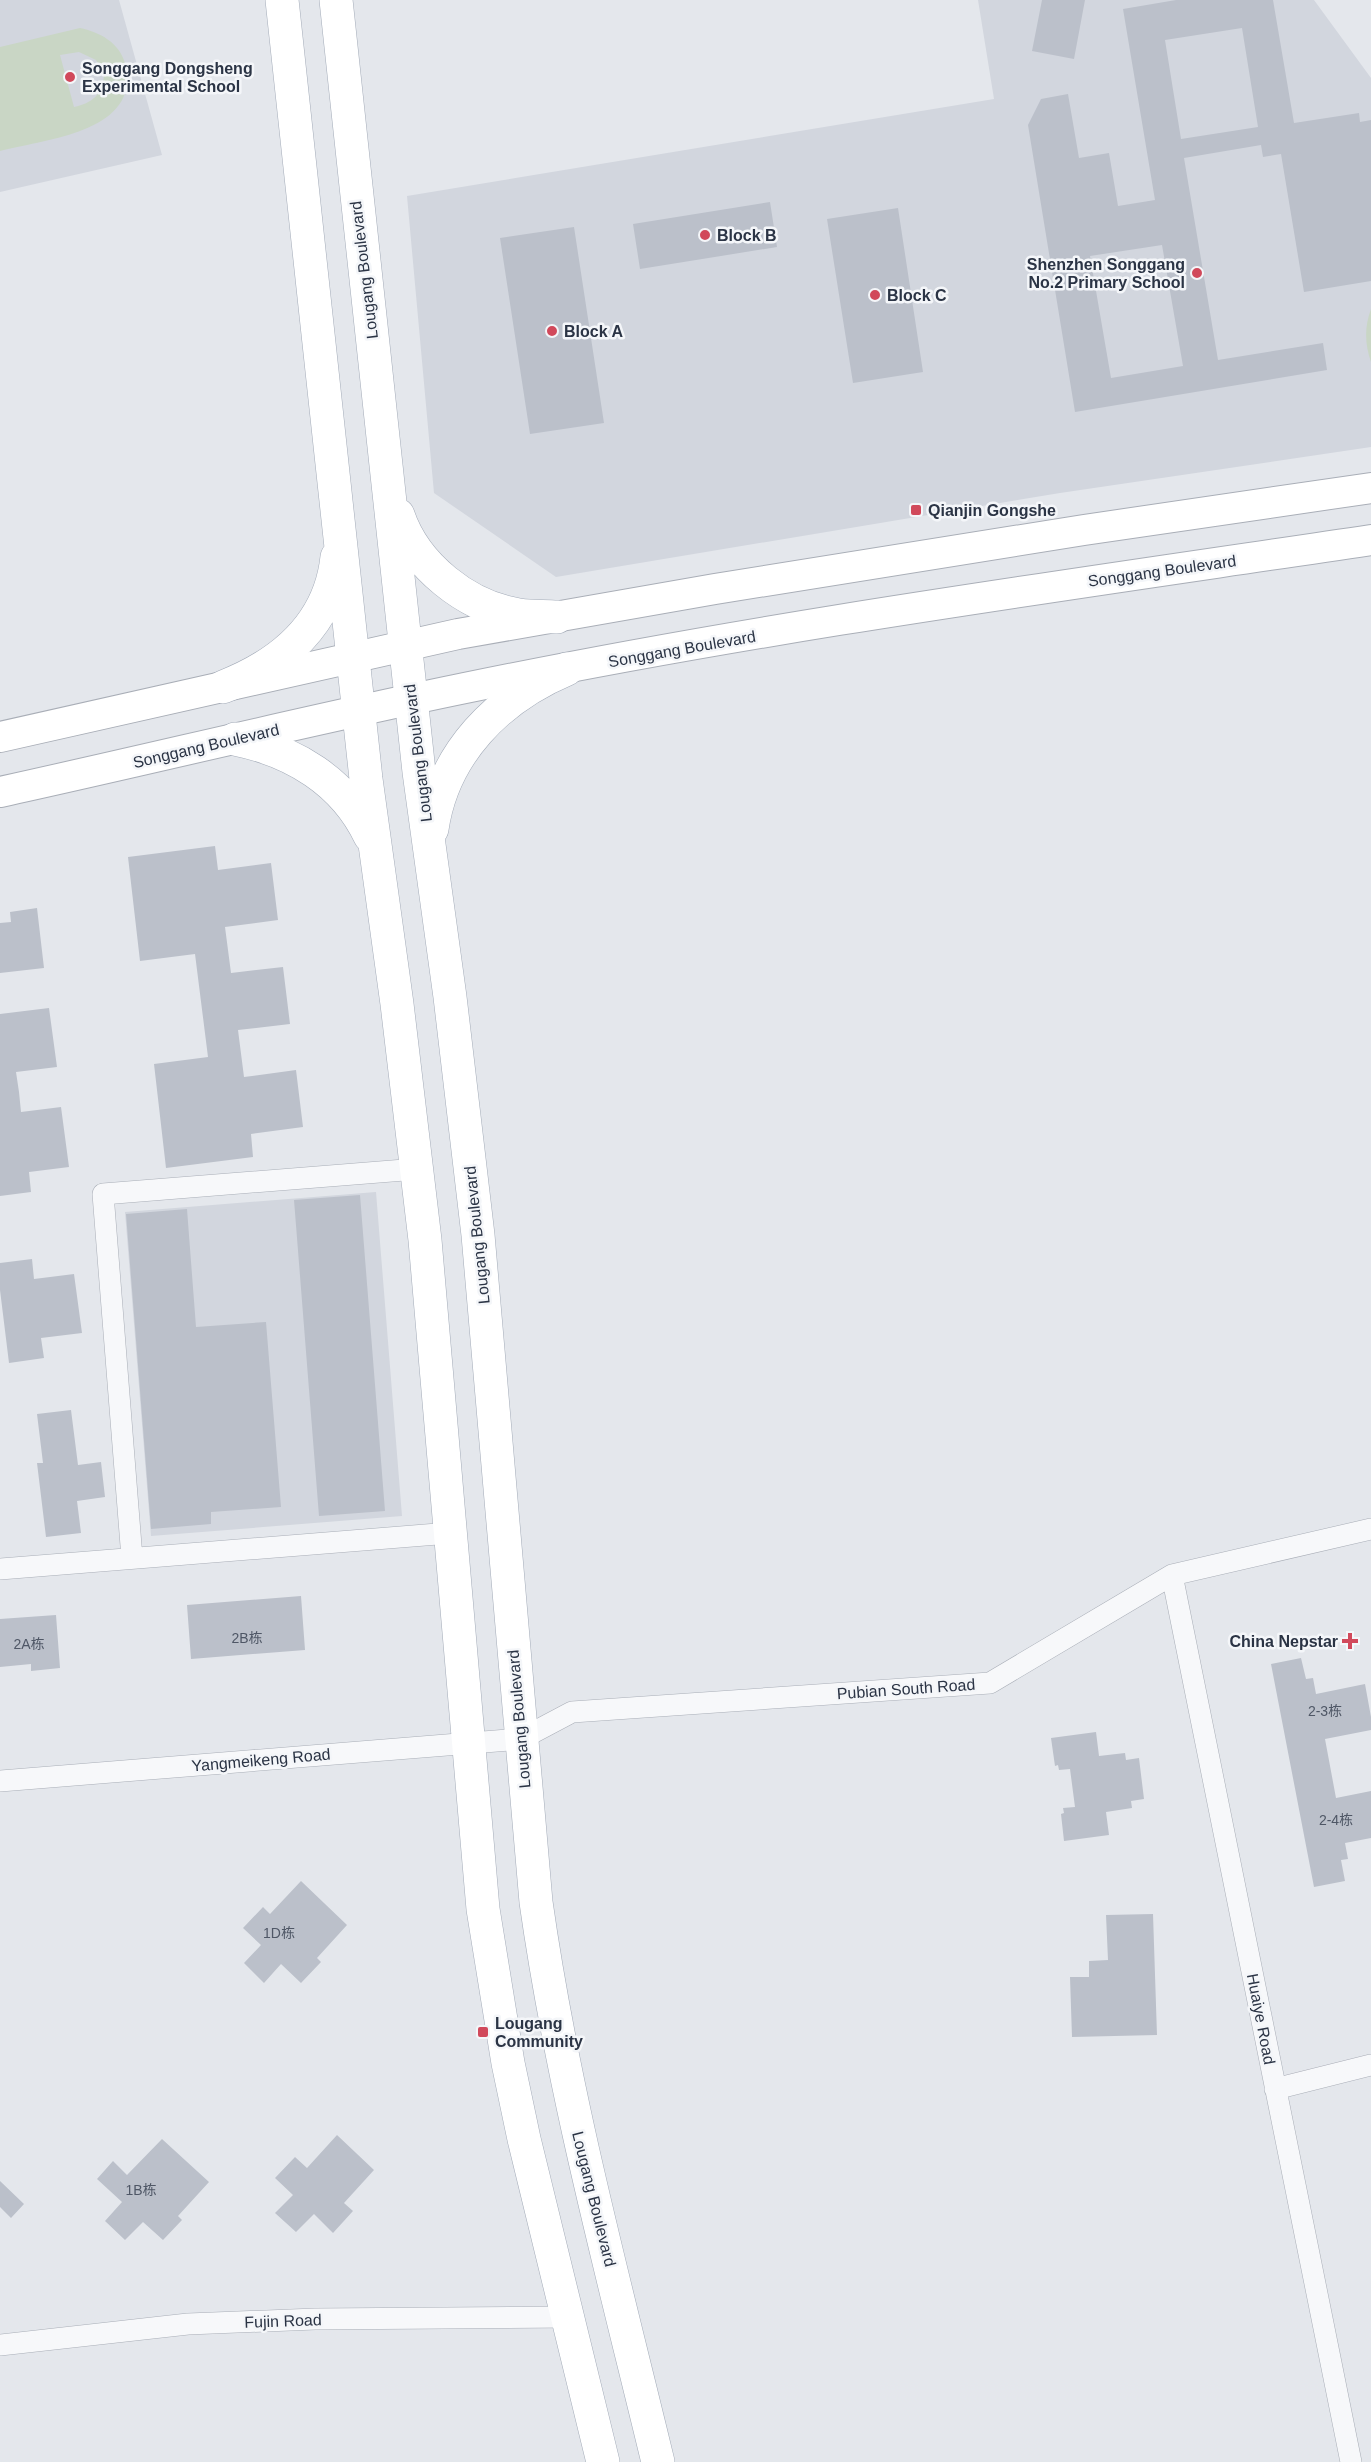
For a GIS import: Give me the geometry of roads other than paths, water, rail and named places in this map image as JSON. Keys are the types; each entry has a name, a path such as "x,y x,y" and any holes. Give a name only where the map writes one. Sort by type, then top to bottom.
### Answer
{"main road":[{"path":"282,0 359,712 417,1169 483,1909 506,2052 603,2462"},
{"name":"Lougang Boulevard","path":"336,0 411,700 478,1234 536,1902 560,2053 658,2462"},
{"path":"0,737 406,646 557,617 1072,532 1371,488"},
{"path":"389,489 401,526 411,542 422,558 449,585 482,604 510,612 557,617"},
{"path":"224,687 255,674 284,655 307,630 325,600 336,567 339,545 336,499"},
{"name":"Songgang Boulevard","path":"0,792 411,700 567,669 735,639 1080,583 1371,540"},
{"path":"429,846 439,799 459,756 472,737 497,711 525,689 567,669"},
{"path":"235,740 280,752 320,775 353,808 376,849"}],"street":[{"path":"132,1558 103,1194 417,1169"},
{"name":"Pubian South Road","path":"521,1739 572,1712 990,1683 1172,1575 1371,1529"},
{"path":"0,1569 450,1533"},
{"name":"Huaiye Road","path":"1172,1575 1351,2462"},
{"name":"Yangmeikeng Road","path":"0,1781 521,1739"},
{"path":"1275,2090 1371,2065"},
{"name":"Fujin Road","path":"0,2345 188,2324 326,2319 568,2317"}],"place":[{"name":"Songgang Dongsheng Experimental School","path":"70,77"},
{"name":"Block B","path":"705,235"},
{"name":"Shenzhen Songgang No.2 Primary School","path":"1197,273"},
{"name":"Block C","path":"875,295"},
{"name":"Block A","path":"552,331"},
{"name":"Qianjin Gongshe","path":"916,510"},
{"name":"China Nepstar","path":"1350,1641"},
{"name":"Lougang Community","path":"483,2032"}]}
